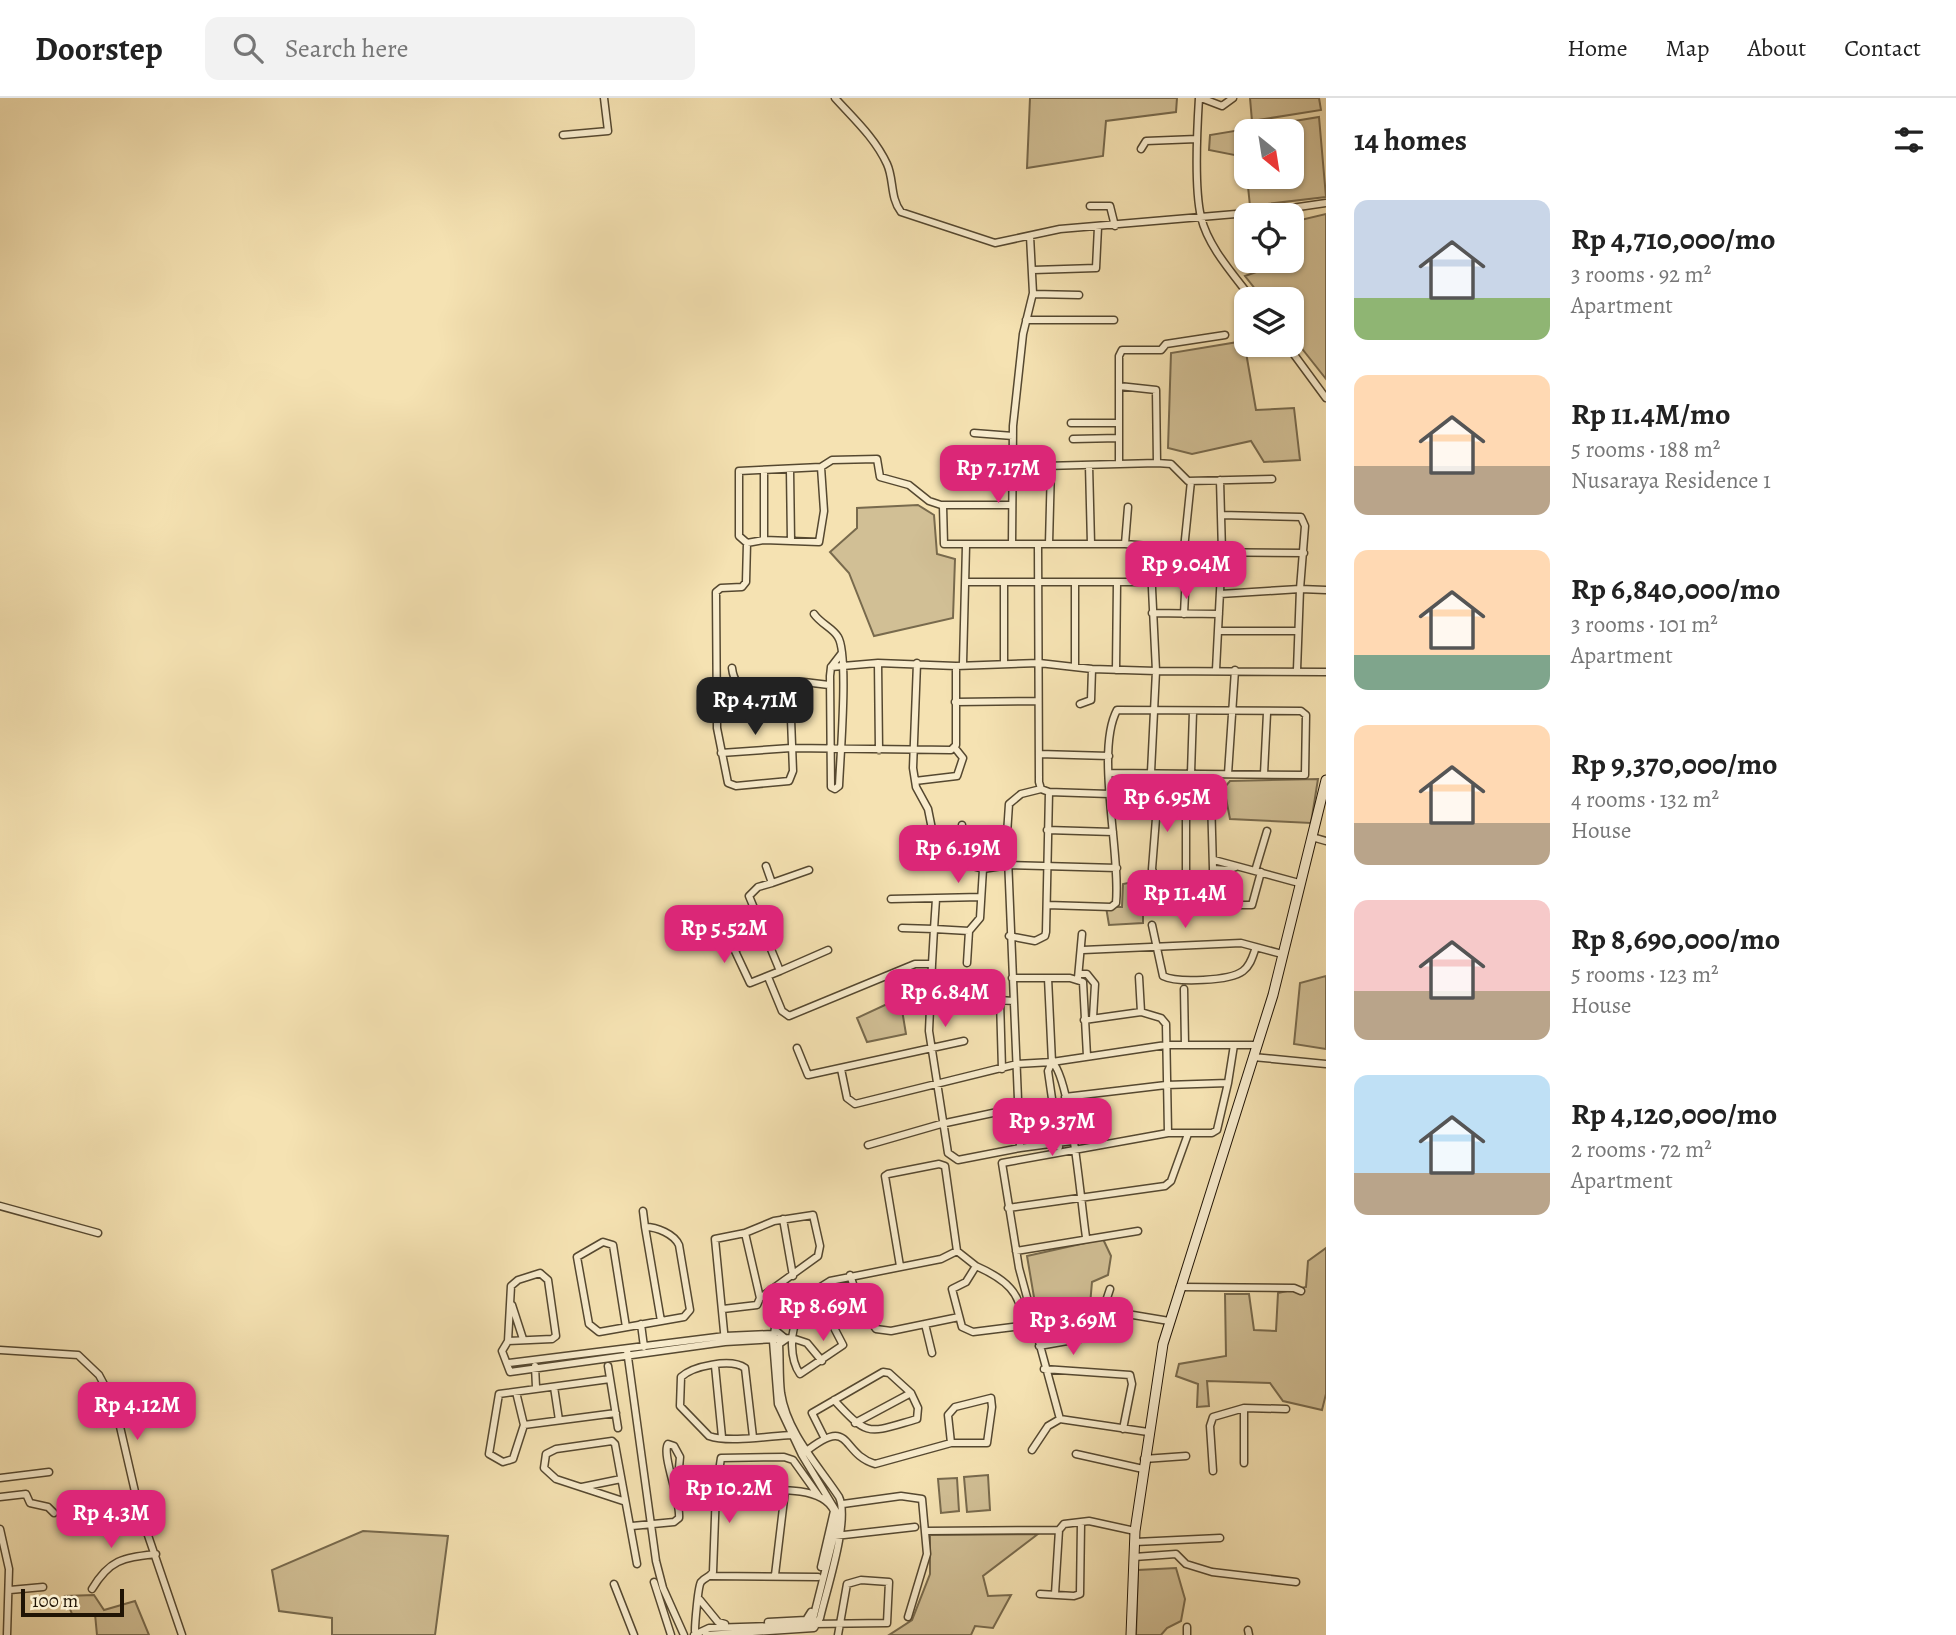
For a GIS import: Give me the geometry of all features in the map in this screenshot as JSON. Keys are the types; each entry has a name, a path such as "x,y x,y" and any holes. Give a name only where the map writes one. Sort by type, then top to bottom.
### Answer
{"street":[{"path":"563,135 608,131 604,98"},
{"path":"835,98 872,138 882,154 889,169 894,201 901,212 989,242 1060,229 1115,226 1326,203"},
{"path":"1233,98 1222,106 1200,98 1197,139 1201,216 1209,237 1244,287"},
{"path":"1141,149 1146,141 1197,139"},
{"path":"1090,206 1110,206 1115,226"},
{"path":"1033,270 1096,268 1098,227"},
{"path":"1012,544 1013,436 1027,320 1033,294 1030,236"},
{"path":"1033,294 1079,295"},
{"path":"1027,320 1114,320"},
{"path":"1119,463 1122,350 1161,350 1166,344 1225,335"},
{"path":"1296,357 1326,398"},
{"path":"1119,386 1156,390 1157,463"},
{"path":"1071,423 1119,422"},
{"path":"974,433 1013,436"},
{"path":"1073,439 1119,438"},
{"path":"952,451 955,463 963,468 1157,463 1171,464 1191,481 1272,479"},
{"path":"747,543 739,536 737,472 744,469 790,470 821,467 832,460 877,459 880,477 909,485 929,501 943,506 1011,505"},
{"path":"1089,465 1091,544"},
{"path":"1049,544 1051,466"},
{"path":"747,543 764,540 820,540 824,511 821,467"},
{"path":"764,470 764,540"},
{"path":"790,470 791,541"},
{"path":"1216,670 1222,552 1220,480"},
{"path":"1184,614 1191,481"},
{"path":"943,506 942,543 966,546 1125,544 1186,551 1304,553"},
{"path":"1125,544 1128,507"},
{"path":"1221,515 1301,517 1305,526 1297,631 1297,670"},
{"path":"747,543 744,585 721,588 716,592 718,716 721,753 728,783 736,786 789,781 793,771 790,693 795,685 804,682 829,685"},
{"path":"1038,545 1041,789"},
{"path":"915,781 957,776 962,758 955,748 966,546"},
{"path":"1150,547 1156,671 1151,772 1160,792"},
{"path":"965,582 1150,582"},
{"path":"1004,582 1004,663"},
{"path":"1075,583 1075,666"},
{"path":"1116,583 1116,670"},
{"path":"1220,594 1326,590"},
{"path":"1152,613 1219,614"},
{"path":"814,614 839,638 843,667 839,786 835,789 831,787 829,685 831,667 841,654"},
{"path":"1218,631 1297,631"},
{"path":"831,667 878,663 1039,663 1116,670 1326,672"},
{"path":"878,663 879,750"},
{"path":"917,663 915,781 928,809 935,844 962,846"},
{"path":"732,668 736,684 748,693 782,696 790,693"},
{"path":"1080,704 1091,700 1093,669"},
{"path":"1228,774 1235,670"},
{"path":"956,702 1038,701"},
{"path":"1047,905 1112,907 1116,902 1117,868 1112,832 1109,756 1116,711 1301,711 1306,715 1306,773 1110,773"},
{"path":"1191,773 1193,712"},
{"path":"1264,774 1267,713"},
{"path":"718,716 791,718"},
{"path":"721,753 791,748 955,748"},
{"path":"1039,754 1109,756"},
{"path":"1131,1635 1135,1531 1143,1464 1169,1321 1273,995 1326,780"},
{"path":"1020,1147 1021,1107 1009,936 1009,804 1021,794 1041,789 1049,792 1110,794"},
{"path":"1009,936 1035,941 1045,936 1049,792"},
{"path":"1160,792 1205,793 1211,798 1214,904"},
{"path":"1160,792 1157,796 1152,849 1154,877 1163,902 1252,905 1268,831"},
{"path":"1186,793 1186,904"},
{"path":"962,825 964,865 983,869 1008,865 1117,868"},
{"path":"1047,830 1112,832"},
{"path":"1312,837 1326,841"},
{"path":"1214,860 1299,883"},
{"path":"765,866 772,883"},
{"path":"1214,869 1227,870 1236,867"},
{"path":"967,963 969,931 980,918 983,869"},
{"path":"780,971 750,896 758,887 809,870"},
{"path":"891,899 981,897"},
{"path":"936,899 930,1046 948,1153 954,1159 1072,1141"},
{"path":"1152,925 1163,976 1174,981 1238,974 1249,964 1256,947"},
{"path":"902,928 969,931"},
{"path":"765,932 740,945 735,954 749,982 768,977 828,950"},
{"path":"1082,934 1083,950 1078,976 1084,984 1087,1056"},
{"path":"1083,950 1203,942 1241,943 1282,954"},
{"path":"768,977 782,1011 789,1016 915,964 933,964"},
{"path":"1012,978 1087,974 1095,984 1093,1018"},
{"path":"1139,977 1141,1012"},
{"path":"1048,978 1052,1062 1048,1071 1060,1152"},
{"path":"1184,989 1185,1045"},
{"path":"1002,1069 1000,1000 1013,1001"},
{"path":"1084,1020 1141,1012 1164,1021 1168,1133"},
{"path":"797,1048 808,1075 930,1046 964,1041"},
{"path":"841,1069 847,1098 852,1104 1017,1064 1052,1062 1166,1045 1256,1045"},
{"path":"1002,1163 1168,1133 1212,1133 1217,1130 1234,1045"},
{"path":"1001,1047 1017,1047"},
{"path":"1253,1057 1326,1064"},
{"path":"1052,1062 1058,1068 1068,1112 1086,1237"},
{"path":"1065,1097 1166,1086 1228,1083"},
{"path":"868,1145 941,1124 1021,1107"},
{"path":"1055,1116 1068,1112"},
{"path":"1008,1208 1167,1185 1188,1134"},
{"path":"999,1151 1016,1251 1044,1369 1060,1419"},
{"path":"900,1266 885,1176 939,1164 945,1166 957,1251 976,1266 1006,1283 1017,1295 1022,1307 1021,1326 970,1332 962,1327 952,1289 966,1282 976,1266"},
{"path":"0,1206 99,1233"},
{"path":"643,1211 661,1321"},
{"path":"723,1309 752,1308 819,1252 816,1220 810,1213 783,1219 745,1233 720,1236 713,1241 725,1339"},
{"path":"783,1219 793,1276"},
{"path":"626,1327 614,1247 603,1242 577,1258 589,1324 597,1332 626,1327 641,1324 684,1317 690,1310 676,1239 654,1227 645,1227"},
{"path":"1016,1251 1086,1237 1138,1231"},
{"path":"745,1233 761,1298"},
{"path":"706,1635 808,1630 814,1624 836,1536 844,1515 843,1504 829,1481 791,1435 777,1399 774,1335 781,1312 830,1281 847,1275 941,1259 957,1251"},
{"path":"508,1341 552,1339 557,1334 547,1278 540,1273 518,1280 511,1286 506,1329 508,1341 502,1351 509,1363 535,1364 725,1339"},
{"path":"847,1275 860,1308 876,1329 891,1331 959,1317"},
{"path":"1178,1287 1294,1288 1301,1291"},
{"path":"1103,1310 1110,1289"},
{"path":"511,1303 523,1339"},
{"path":"821,1311 835,1303"},
{"path":"814,1308 821,1311 841,1337 843,1345 800,1374 794,1362 789,1339 796,1321 805,1310 814,1308"},
{"path":"1034,1321 1103,1310 1169,1321"},
{"path":"641,1324 644,1348"},
{"path":"925,1324 932,1353"},
{"path":"1040,1346 1107,1334"},
{"path":"774,1335 789,1339"},
{"path":"627,1353 644,1348 774,1335 807,1343 822,1361"},
{"path":"789,1339 779,1344 782,1395 804,1453 838,1512 836,1536"},
{"path":"0,1350 78,1355 99,1375 115,1405 139,1509 182,1635"},
{"path":"627,1353 650,1524 661,1581 684,1635"},
{"path":"753,1437 745,1367 736,1363 684,1374 679,1381 678,1398 687,1416 709,1436 753,1437 791,1435"},
{"path":"535,1364 536,1387"},
{"path":"608,1366 618,1428"},
{"path":"715,1366 722,1437"},
{"path":"1044,1369 1130,1375 1132,1384 1123,1429"},
{"path":"824,1437 812,1413 834,1400 886,1371 911,1393 918,1408 917,1419 869,1431 855,1423 834,1400"},
{"path":"516,1392 524,1425 513,1459 503,1462 489,1454 496,1399 502,1392 610,1379"},
{"path":"554,1387 559,1420"},
{"path":"855,1423 911,1393"},
{"path":"804,1453 824,1437 842,1438 875,1464 951,1443 984,1443 989,1440 991,1398 952,1409 948,1415 951,1443"},
{"path":"1213,1471 1210,1420 1217,1414 1244,1408 1286,1409"},
{"path":"1244,1408 1244,1462"},
{"path":"524,1425 616,1413"},
{"path":"1032,1450 1048,1426 1060,1419 1148,1432"},
{"path":"623,1501 553,1478 544,1468 546,1454 556,1449 612,1441 617,1447 623,1501 632,1526 637,1564"},
{"path":"632,1526 674,1522 679,1518 677,1490 680,1457 674,1446 668,1444 666,1453 677,1490"},
{"path":"1076,1454 1143,1464 1186,1456"},
{"path":"700,1600 720,1623 806,1620 810,1616 834,1511 828,1502 818,1495 797,1464 784,1457 721,1458 716,1491 714,1559 710,1576"},
{"path":"0,1478 49,1472"},
{"path":"581,1487 621,1479"},
{"path":"822,1487 829,1481"},
{"path":"716,1491 785,1491 818,1495"},
{"path":"775,1575 785,1491"},
{"path":"0,1497 26,1494 30,1503 48,1507 54,1513"},
{"path":"843,1504 918,1497 924,1503 925,1566 908,1617"},
{"path":"82,1525 139,1509"},
{"path":"1055,1594 1059,1530 1066,1523 1103,1523 1135,1531"},
{"path":"1040,1594 1080,1594 1081,1523"},
{"path":"836,1536 915,1527"},
{"path":"0,1529 9,1569 7,1635"},
{"path":"926,1531 1059,1530"},
{"path":"1135,1542 1220,1538"},
{"path":"92,1589 100,1575 120,1560 156,1555"},
{"path":"1134,1557 1176,1555 1186,1564 1211,1572 1296,1582"},
{"path":"818,1577 710,1576 702,1579 698,1587 700,1600 695,1633 709,1628 814,1624 838,1626 888,1622 890,1583 849,1582 838,1626 838,1635"},
{"path":"654,1582 670,1635"},
{"path":"614,1584 634,1635"},
{"path":"0,1594 43,1587"}],"shaded area":[{"path":"1030,98 1177,98 1176,112 1106,121 1103,156 1027,168"},
{"path":"1250,98 1319,98 1321,110 1252,119"},
{"path":"1319,117 1326,197 1250,203 1248,189 1304,189 1304,119"},
{"path":"1234,131 1234,155 1209,150 1210,135"},
{"path":"1326,214 1326,379 1304,351 1304,287 1254,287 1245,276 1253,273 1304,273 1304,219"},
{"path":"1234,343 1234,357 1247,357 1256,410 1294,408 1300,460 1264,462 1251,441 1192,454 1168,448 1171,353"},
{"path":"918,505 934,515 937,554 955,559 953,618 874,636 849,573 830,552 857,528 857,508"},
{"path":"1318,779 1311,823 1230,819 1224,788 1230,781"},
{"path":"1143,880 1143,923 1109,925 1106,907 1122,907 1123,884"},
{"path":"1326,976 1326,1049 1294,1044 1300,983"},
{"path":"900,998 906,1034 867,1042 857,1018"},
{"path":"1103,1239 1111,1256 1108,1275 1092,1282 1090,1305 1037,1315 1027,1256"},
{"path":"1326,1248 1326,1394 1322,1410 1283,1401 1270,1383 1207,1381 1209,1406 1197,1407 1198,1384 1176,1376 1179,1364 1226,1356 1225,1294 1249,1294 1254,1330 1276,1331 1278,1293 1306,1287 1308,1261"},
{"path":"988,1475 990,1510 967,1512 964,1477"},
{"path":"957,1478 959,1511 941,1513 938,1479"},
{"path":"363,1531 448,1536 435,1635 332,1635 332,1618 279,1611 272,1570"},
{"path":"1038,1534 983,1576 988,1596 1011,1595 993,1628 975,1626 971,1635 889,1635 912,1620 930,1574 930,1535"},
{"path":"1176,1568 1185,1599 1181,1621 1167,1628 1161,1635 1136,1635 1138,1570"},
{"path":"94,1595 104,1610 135,1601 149,1635 97,1635 95,1614 72,1614 65,1596"}]}
